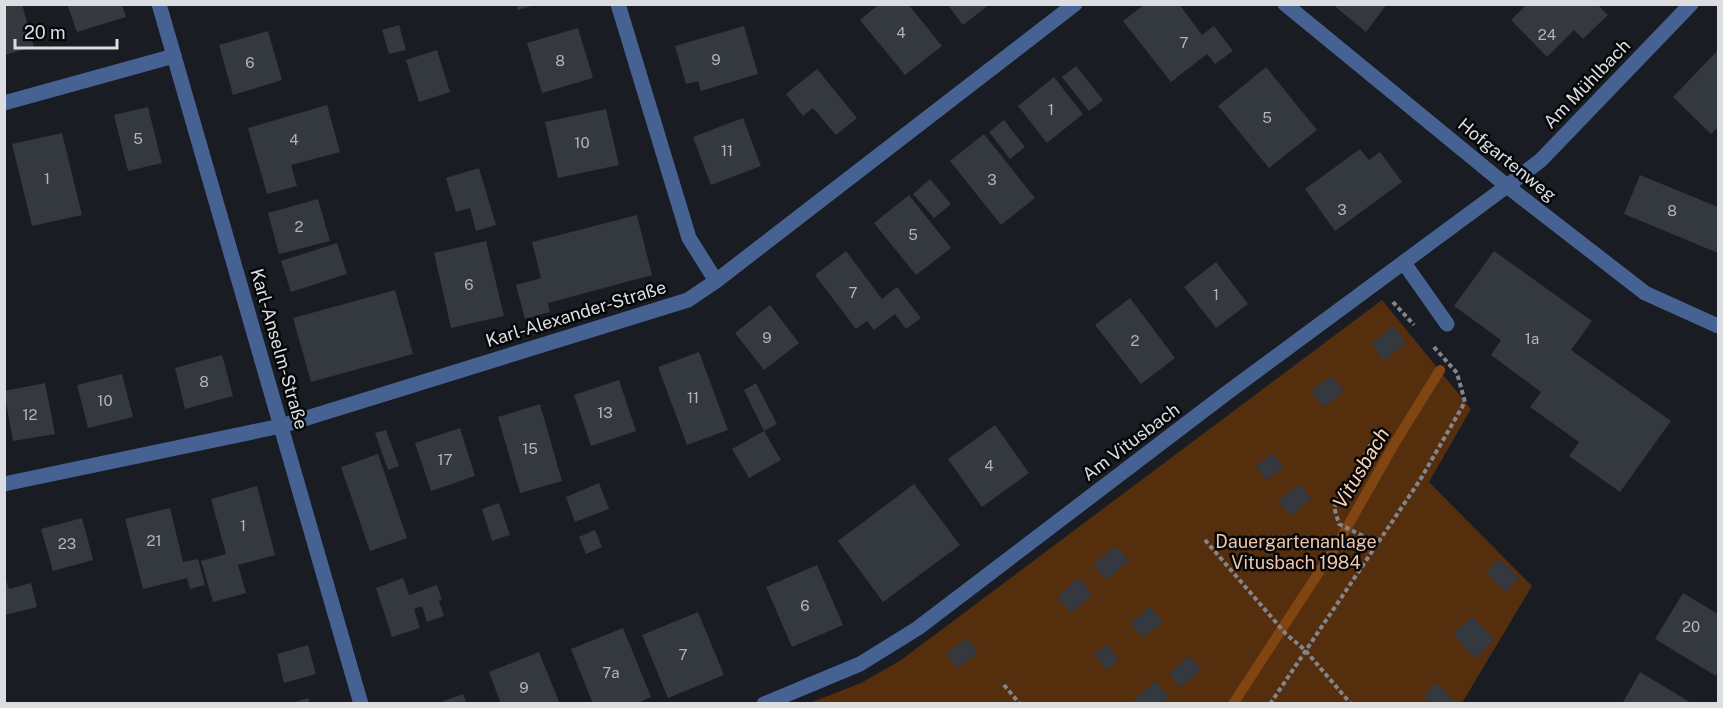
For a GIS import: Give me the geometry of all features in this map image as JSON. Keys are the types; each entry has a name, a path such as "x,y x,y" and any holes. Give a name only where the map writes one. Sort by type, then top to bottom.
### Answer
{"street":[{"name":"Karl-Anselm-Straße","path":"159,4 361,704"},
{"path":"618,4 689,238 716,281"},
{"name":"Karl-Alexander-Straße","path":"4,484 281,426 688,300 716,281 1074,4"},
{"name":"Hofgartenweg","path":"1285,4 1507,186 1645,292 1719,326"},
{"name":"Am Mühlbach","path":"1507,186 1540,160 1691,4"},
{"path":"4,103 174,56"},
{"name":"Am Vitusbach","path":"764,704 860,664 918,628 1224,395 1507,186"},
{"path":"1404,263 1447,324"}],"path":[{"path":"1377,283 1420,332"},
{"path":"1270,704 1420,480 1465,402 1457,373 1428,340"},
{"path":"1375,438 1334,507 1340,524 1377,543"},
{"path":"1205,540 1286,634 1305,650 1351,704"},
{"path":"1004,685 1020,704"}],"green space":[{"name":"Dauergartenanlage Vitusbach 1984","path":"1382,300 1471,409 1429,482 1532,586 1462,703 807,704 861,683 901,660"}],"building":[{"path":"4,4 22,4 34,47 4,55"},
{"path":"67,4 122,4 126,17 77,32"},
{"path":"516,4 535,4 535,5 518,10"},
{"path":"879,4 908,4 942,46 905,75 860,20"},
{"path":"947,4 990,4 963,25"},
{"path":"1145,4 1179,4 1202,35 1214,26 1233,51 1215,64 1207,54 1171,82 1123,21"},
{"path":"1332,4 1387,4 1366,32"},
{"path":"1527,4 1597,4 1608,15 1583,39 1574,30 1547,57 1511,20"},
{"path":"399,25 406,50 389,54 382,30"},
{"path":"744,26 758,74 701,91 698,81 686,84 675,46"},
{"path":"578,28 593,78 542,93 527,43"},
{"path":"268,31 282,80 233,95 219,45"},
{"path":"437,50 450,92 419,102 406,60"},
{"path":"1718,50 1718,127 1711,134 1673,97"},
{"path":"1076,66 1103,100 1089,111 1062,77"},
{"path":"1266,67 1317,130 1269,168 1218,106"},
{"path":"817,69 857,118 836,135 813,108 803,116 786,94"},
{"path":"1054,77 1083,114 1047,143 1018,106"},
{"path":"327,105 340,152 291,165 297,186 267,194 248,128"},
{"path":"148,107 162,163 128,171 114,115"},
{"path":"606,109 619,165 558,178 545,122"},
{"path":"743,118 761,166 711,185 693,137"},
{"path":"1004,120 1025,147 1010,159 989,132"},
{"path":"62,133 82,215 32,226 12,144"},
{"path":"984,134 1035,198 1001,225 950,161"},
{"path":"1360,149 1369,160 1380,152 1402,182 1335,231 1305,189"},
{"path":"479,168 496,225 476,231 470,208 456,212 446,178"},
{"path":"1640,175 1718,207 1718,253 1624,214"},
{"path":"930,179 951,204 934,218 913,194"},
{"path":"909,195 951,248 916,275 874,223"},
{"path":"318,199 330,241 279,254 268,213"},
{"path":"637,215 652,275 548,303 550,312 525,319 516,285 541,278 532,242"},
{"path":"486,241 504,316 451,328 434,253"},
{"path":"337,243 347,274 291,292 281,261"},
{"path":"846,251 882,299 897,287 921,318 906,329 895,314 874,330 867,321 856,329 815,275"},
{"path":"1494,251 1592,321 1571,350 1671,421 1620,492 1569,456 1579,442 1530,407 1541,392 1491,355 1501,340 1454,306"},
{"path":"1216,262 1248,304 1216,328 1184,287"},
{"path":"395,290 413,354 311,382 293,318"},
{"path":"1130,298 1175,358 1141,384 1095,325"},
{"path":"770,305 799,343 764,370 735,333"},
{"path":"1393,326 1406,343 1384,361 1372,344"},
{"path":"699,352 728,430 687,445 658,367"},
{"path":"222,355 233,396 185,409 175,368"},
{"path":"122,374 133,417 88,428 77,385"},
{"path":"1331,376 1344,391 1324,407 1311,391"},
{"path":"619,380 636,431 591,446 574,395"},
{"path":"45,383 55,434 13,441 4,391"},
{"path":"756,383 777,424 764,431 744,390"},
{"path":"540,404 562,481 520,493 498,417"},
{"path":"995,425 1029,473 982,507 948,459"},
{"path":"460,428 475,476 431,491 415,443"},
{"path":"386,430 399,466 388,470 375,433"},
{"path":"764,431 781,460 749,478 732,449"},
{"path":"1272,453 1283,467 1266,480 1256,466"},
{"path":"378,454 407,538 370,551 341,467"},
{"path":"599,483 609,509 575,522 566,497"},
{"path":"914,484 960,545 883,602 838,541"},
{"path":"1300,484 1311,499 1290,516 1278,501"},
{"path":"257,486 275,555 238,565 246,593 213,602 201,561 226,554 211,499"},
{"path":"499,503 510,535 492,541 482,509"},
{"path":"170,508 183,562 198,559 205,585 190,589 187,578 143,589 125,519"},
{"path":"82,518 93,560 53,571 41,529"},
{"path":"595,530 602,547 586,554 579,537"},
{"path":"1116,546 1129,561 1106,580 1093,564"},
{"path":"1499,559 1519,578 1505,592 1486,573"},
{"path":"817,565 843,625 792,647 766,587"},
{"path":"4,576 9,589 31,583 37,607 5,615"},
{"path":"403,578 409,595 437,585 444,616 427,622 422,606 414,609 420,628 392,637 376,588"},
{"path":"1079,578 1093,594 1071,613 1057,597"},
{"path":"1683,593 1718,614 1718,671 1716,676 1655,639"},
{"path":"1150,607 1163,622 1142,638 1131,623"},
{"path":"698,612 724,675 668,698 642,635"},
{"path":"1472,616 1494,640 1475,658 1453,634"},
{"path":"623,628 651,697 636,704 593,704 571,649"},
{"path":"967,638 978,653 957,668 946,654"},
{"path":"1106,644 1119,660 1107,670 1094,654"},
{"path":"308,645 316,674 284,683 277,654"},
{"path":"539,652 560,704 501,704 489,672"},
{"path":"1189,656 1201,670 1180,687 1169,673"},
{"path":"1640,672 1693,704 1622,704"},
{"path":"1155,681 1169,697 1161,704 1134,704 1132,702"},
{"path":"1436,683 1454,701 1452,704 1432,704 1424,695"},
{"path":"463,694 467,704 438,704 438,703"},
{"path":"308,698 310,704 292,704 292,703"}],"waterway":[{"name":"Vitusbach","path":"1233,704 1338,543 1396,441 1440,370"}]}
